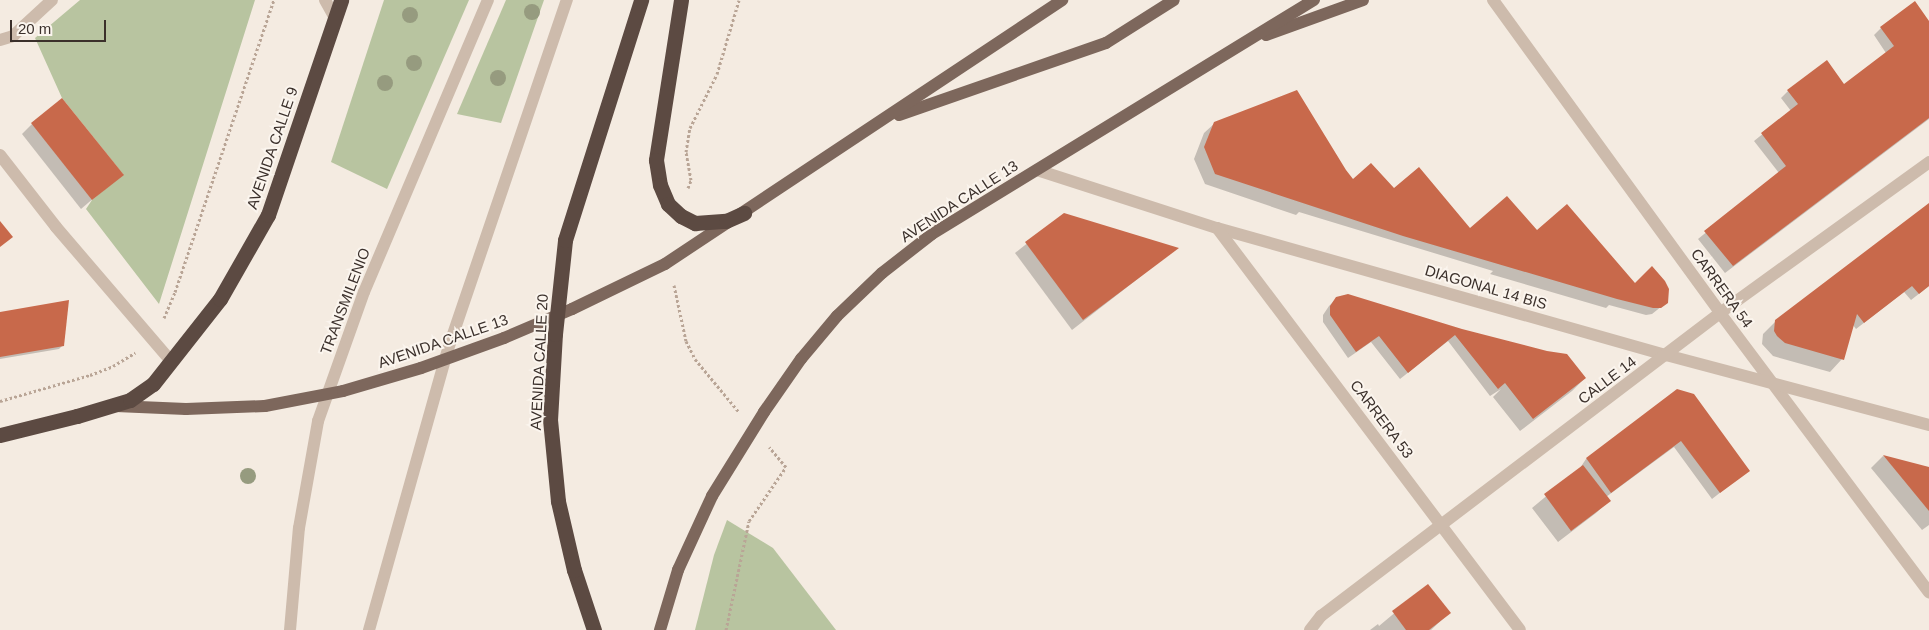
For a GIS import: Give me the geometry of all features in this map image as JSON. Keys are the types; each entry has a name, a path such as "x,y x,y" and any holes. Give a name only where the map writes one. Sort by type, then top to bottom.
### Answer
{"highway":[{"name":"AVENIDA CALLE 9","path":"0,435 130,400 153,384 220,299 268,215 341,0"},
{"name":"AVENIDA CALLE 20","path":"594,630 574,570 558,501 550,420 557,315 566,240 641,0"},
{"path":"681,0 656,160 660,185 668,204 681,216 695,222 726,221 744,213"}],"main road":[{"name":"AVENIDA CALLE 13","path":"112,406 186,409 265,406 328,394 445,360 504,338 557,315 673,258 744,213 1062,0"},
{"name":"AVENIDA CALLE 13","path":"881,122 1106,43 1174,0"},
{"name":"AVENIDA CALLE 13","path":"660,630 678,570 712,496 753,428 801,359 837,316 882,273 932,234 1314,0"},
{"name":"AVENIDA CALLE 13","path":"1238,45 1363,0"}],"street":[{"path":"0,40 13,36 52,0"},
{"path":"325,0 335,18"},
{"name":"TRANSMILENIO","path":"290,630 299,528 318,421 364,292 488,0"},
{"path":"368,630 445,360 567,0"},
{"name":"CARRERA 54","path":"1493,0 1720,313 1929,592"},
{"path":"0,155 56,227 171,361"},
{"name":"CALLE 14","path":"1310,630 1321,616 1720,313 1929,162"},
{"name":"DIAGONAL 14 BIS","path":"1037,170 1217,228 1666,355 1929,425"},
{"name":"CARRERA 53","path":"1217,228 1520,630"}],"path":[{"path":"0,400 90,375 113,366 136,353 152,337 162,323 175,292 274,0"},
{"path":"686,195 691,180 686,152 690,128 717,74 739,0"},
{"path":"673,258 672,270 677,306 686,341 694,359"},
{"path":"726,630 749,521 786,467"}],"green space":[{"path":"80,0 255,0 159,304 86,209 92,200 123,174 62,98 35,38"},
{"path":"384,0 469,0 387,189 331,162"},
{"path":"506,0 544,0 501,123 457,114"},
{"path":"727,520 773,548 836,630 695,630 714,555"}],"building":[{"path":"1915,1 1929,21 1929,118 1733,266 1704,231 1786,166 1761,133 1798,104 1787,90 1827,60 1844,84 1894,46 1880,27"},
{"path":"1297,90 1353,179 1371,163 1394,188 1419,167 1470,228 1507,196 1537,230 1567,204 1635,283 1652,266 1665,281 1669,289 1668,303 1661,308 1653,308 1617,299 1403,236 1215,174 1204,147 1214,122"},
{"path":"62,98 124,175 92,200 31,123"},
{"path":"1929,203 1929,286 1919,294 1912,286 1864,323 1857,314 1844,360 1785,343 1777,336 1774,331 1775,320"},
{"path":"1064,213 1179,248 1083,320 1025,242"},
{"path":"0,221 13,237 0,247"},
{"path":"1348,294 1462,329 1547,351 1567,354 1586,378 1533,419 1505,383 1498,389 1455,335 1408,373 1379,336 1356,352 1330,315 1330,306 1336,297"},
{"path":"69,300 64,346 0,357 0,312"},
{"path":"1677,389 1694,394 1750,471 1720,493 1681,441 1611,493 1586,458"},
{"path":"1883,455 1929,467 1929,511"},
{"path":"1583,465 1611,501 1571,531 1544,494"},
{"path":"1428,584 1451,613 1429,630 1406,630 1392,611"}]}
